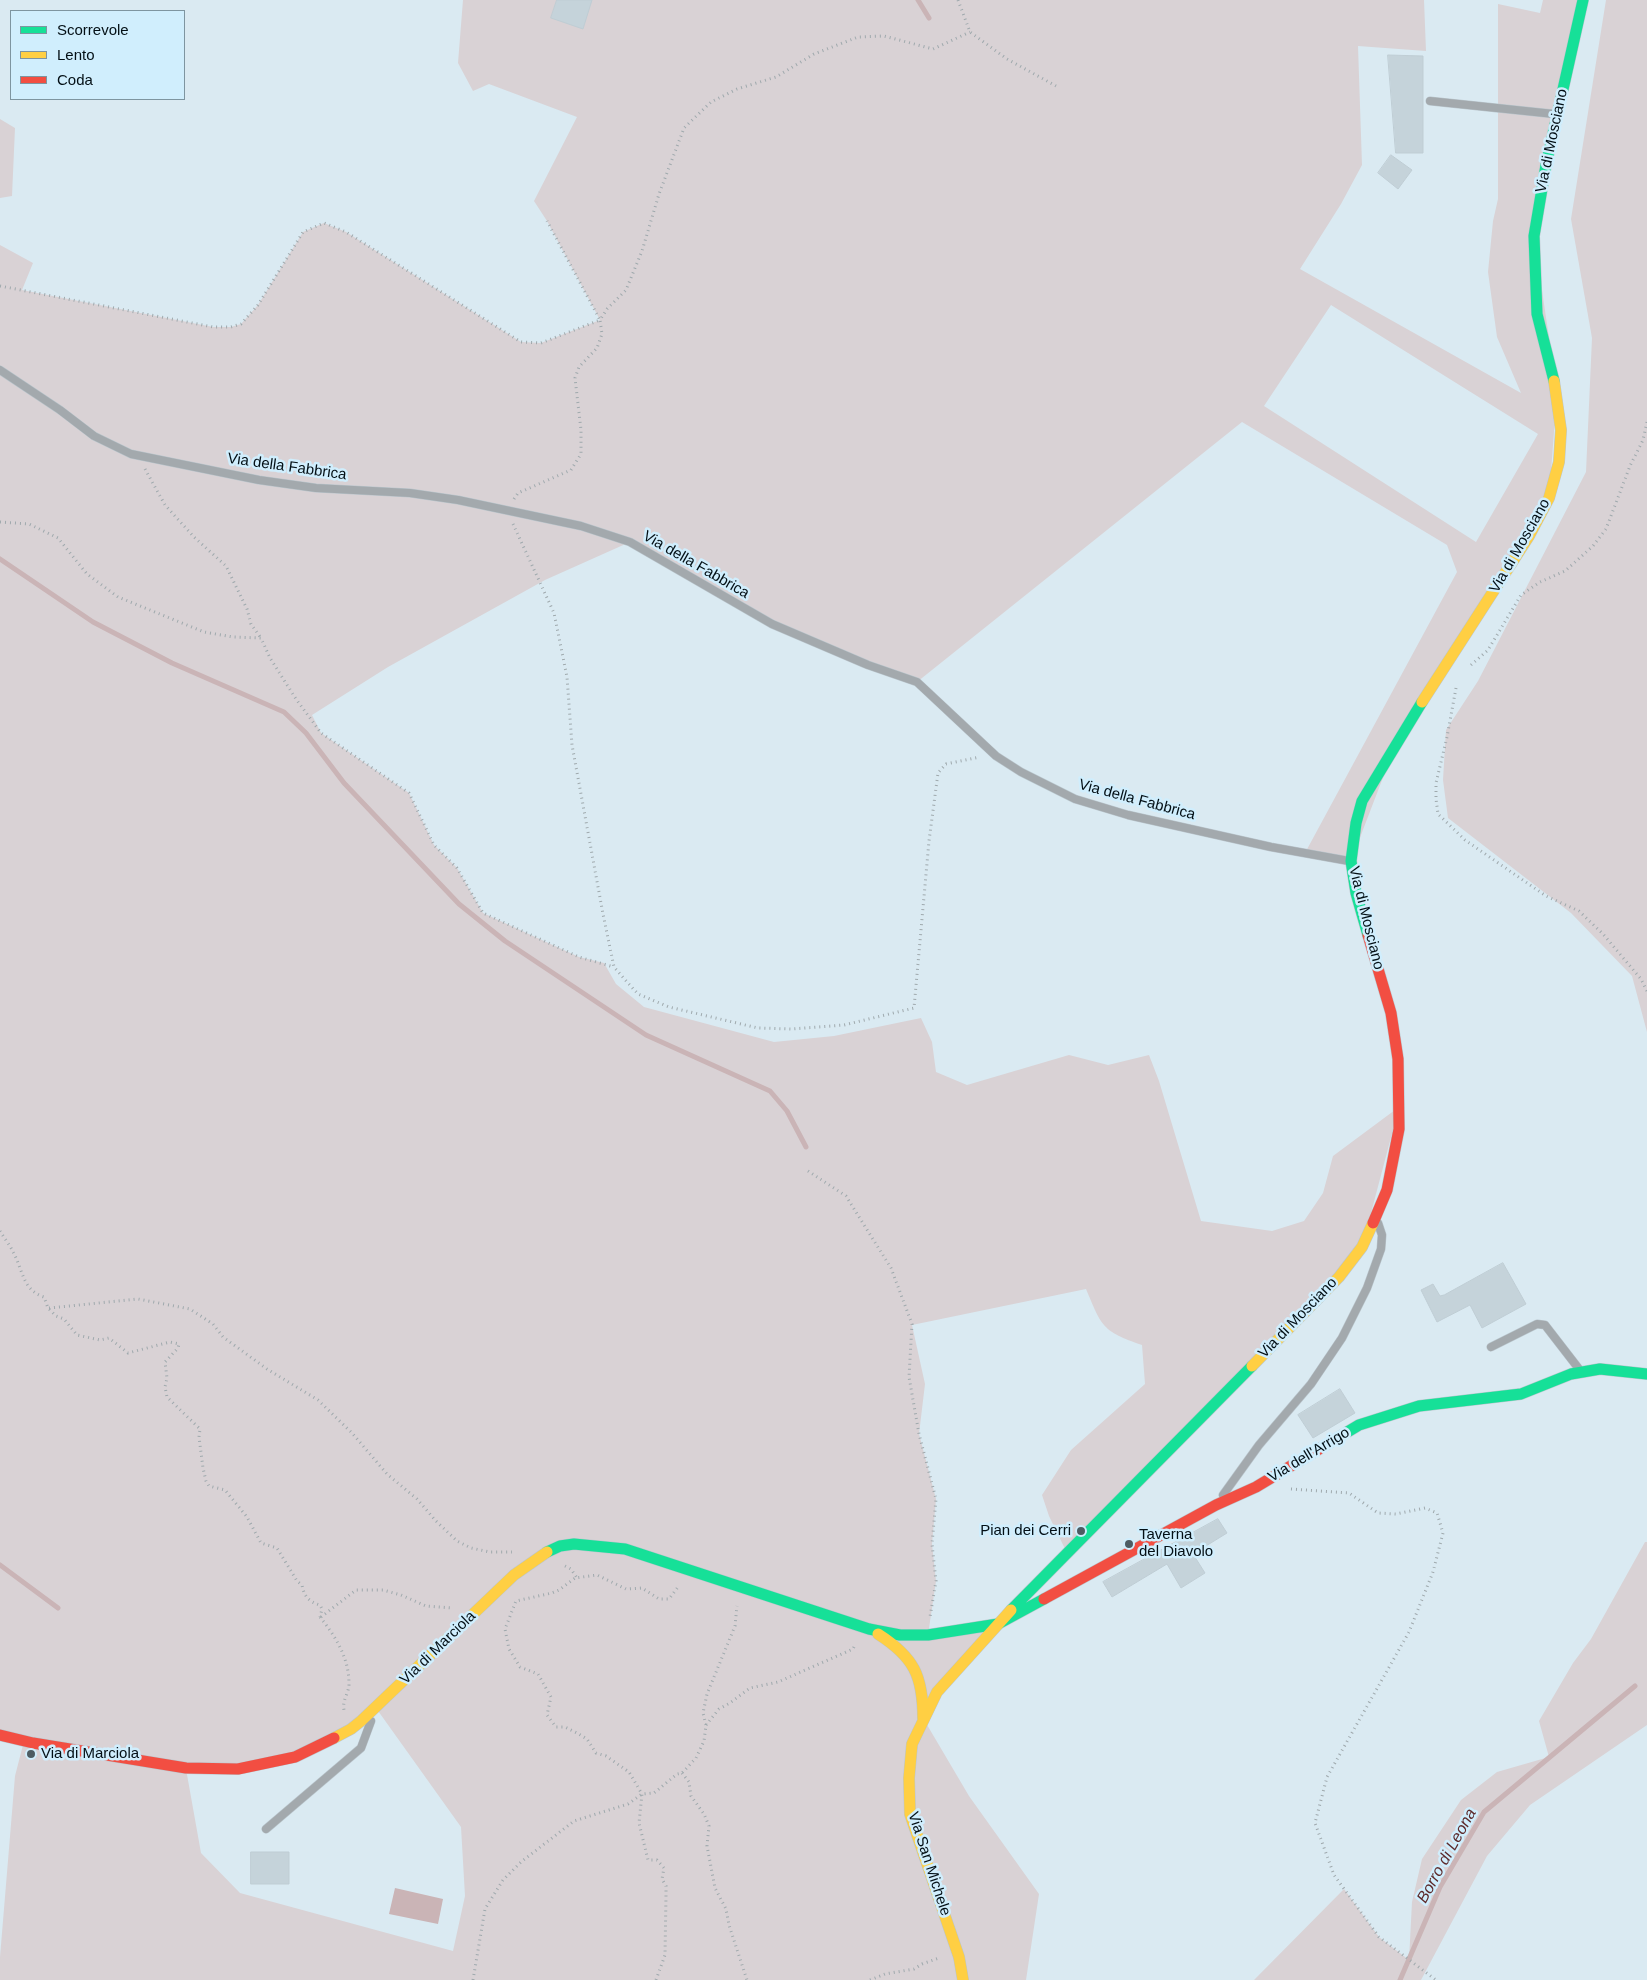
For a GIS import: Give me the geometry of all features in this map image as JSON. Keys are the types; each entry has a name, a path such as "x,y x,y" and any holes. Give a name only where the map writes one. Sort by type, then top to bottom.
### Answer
{"main road":[{"name":"Via di Mosciano","path":"998,1624 1339,1277 1362,1247 1387,1190 1399,1129 1398,1059 1391,1013 1356,894 1351,861 1356,823 1362,801 1396,741 1529,536 1549,498 1559,462 1561,430 1558,392 1537,314 1534,236 1546,165 1583,0"},
{"name":"Via dell'Arrigo","path":"998,1624 1216,1505 1256,1487 1359,1425 1419,1406 1521,1394 1571,1374 1582,1372 1600,1369 1647,1374"},
{"name":"Via di Marciola","path":"0,1735 33,1743 186,1768 238,1769 295,1758 351,1729 376,1708 514,1575 534,1559 566,1545 589,1545 625,1549 869,1629 900,1635 928,1635 998,1624"},
{"name":"Via San Michele","path":"963,1980 959,1958 910,1814 909,1778 912,1744 923,1718 938,1692 998,1624"},
{"name":"Via di Marciola","path":"869,1629 894,1643 907,1656 920,1679 923,1695 923,1718"}],"lane":[{"path":"1430,101 1557,115"},
{"name":"Via della Fabbrica","path":"0,370 46,400 94,436 131,454 259,480 316,488 410,493 581,526 630,542 772,624 868,665 917,682 996,756 1021,772 1075,799 1119,812 1271,847 1351,861"},
{"path":"1216,1505 1259,1445 1311,1384 1342,1338 1367,1288 1381,1249 1382,1235 1376,1217"},
{"path":"1491,1347 1537,1324 1545,1325 1582,1372"},
{"path":"266,1829 362,1748 376,1708"}],"path":[{"path":"958,0 970,32 1007,59 1056,86"},
{"path":"0,286 214,327 232,327 241,324 258,305 303,232 324,223 346,232 521,342 541,343 600,320 607,309 626,290 642,250 659,194 684,128 711,102 737,89 776,77 814,54 858,37 884,36 933,49 970,32"},
{"path":"547,221 600,320 602,334 596,348 578,367 575,378 581,430 581,454 571,470 518,494 506,510 554,613 567,676 572,746 614,967 638,994 669,1007 758,1028 792,1029 844,1025 914,1008 929,841 938,774 946,764 972,757 996,756"},
{"path":"1466,669 1488,650 1521,595 1540,582 1565,570 1593,546 1606,529 1630,466 1643,440 1647,422"},
{"path":"131,454 142,464 165,505 194,537 226,566 247,609 250,624 261,638 270,658 296,699 321,733 409,793 434,845 457,868 483,913 579,956 614,967"},
{"path":"0,522 29,524 58,538 88,574 118,596 204,632 233,637 261,638"},
{"path":"1457,681 1436,783 1438,814 1465,840 1538,890 1579,911 1603,934 1641,979 1647,991"},
{"path":"808,1171 846,1196 891,1268 912,1324 909,1377 920,1434 936,1499 932,1544 936,1581 928,1635"},
{"path":"0,1231 14,1252 24,1280 36,1294 44,1297 48,1308 56,1316 64,1320 77,1335 100,1340 109,1338 128,1353 170,1342 179,1344 178,1348 165,1362 167,1378 164,1387 167,1397 200,1429 200,1445 206,1481 209,1486 225,1490 247,1517 261,1543 277,1548 297,1581 302,1585 304,1593 312,1603 320,1605 322,1609 320,1617 340,1645 343,1654 349,1686 343,1705 351,1729"},
{"path":"48,1308 138,1299 190,1309 213,1324 223,1337 267,1369 318,1400 352,1433 387,1474 417,1499 436,1521 457,1540 470,1548 490,1552 515,1552 534,1559"},
{"path":"1285,1488 1349,1493 1378,1513 1396,1514 1425,1508 1437,1513 1443,1533 1433,1572 1409,1632 1327,1777 1315,1824 1334,1875 1379,1937 1436,1980"},
{"path":"656,1980 665,1955 666,1886 662,1879 664,1868 657,1860 648,1860 641,1837 639,1823 642,1794 629,1772 621,1765 596,1752 587,1739 577,1733 565,1727 556,1727 547,1714 551,1697 545,1685 538,1674 520,1667 509,1650 505,1629 516,1601 560,1590 575,1578 597,1575 626,1589 642,1588 659,1599 669,1599 683,1583 689,1570"},
{"path":"473,1980 485,1909 503,1880 521,1862 574,1821 628,1804 642,1794 654,1792 677,1774 682,1773 696,1758 704,1741 706,1725 703,1712 707,1694 735,1626 740,1586"},
{"path":"320,1617 356,1590 383,1590 401,1595 426,1606 451,1608 474,1613"},
{"path":"706,1725 719,1709 730,1704 750,1688 778,1682 853,1649 858,1640 869,1629"},
{"path":"682,1773 689,1782 691,1796 704,1814 709,1826 707,1846 715,1888 726,1909 729,1925 747,1980"},
{"path":"870,1980 885,1974 914,1970 922,1964 937,1960 943,1956 959,1958"}],"shaded area":[{"path":"463,0 1424,0 1426,51 1358,46 1362,165 1341,204 1300,269 1521,393 1497,337 1488,272 1493,221 1498,199 1498,4 1540,13 1543,0 1583,0 1534,236 1557,392 1549,498 1397,741 1351,861 1305,853 1457,572 1447,545 1242,422 917,682 772,624 630,542 545,580 388,667 312,715 321,733 409,793 434,845 457,868 483,913 579,957 604,963 616,984 644,1007 774,1042 834,1036 921,1018 932,1042 936,1072 967,1085 1069,1055 1108,1065 1149,1055 1159,1081 1201,1221 1272,1231 1304,1221 1323,1193 1333,1156 1399,1107 1362,1247 1067,1553 1049,1516 1042,1495 1071,1450 1145,1384 1142,1345 1119,1336 1105,1326 1100,1320 1086,1289 912,1325 925,1384 919,1434 936,1499 932,1544 936,1581 928,1635 998,1624 923,1718 969,1796 1039,1894 1026,1980 0,1980 0,1957 15,1776 24,1741 0,1735 0,245 33,263 22,290 213,327 231,327 241,324 258,305 303,232 324,223 346,232 521,342 541,343 600,320 547,221 534,201 577,117 489,84 473,91 458,63","holes":["1331,305 1538,434 1476,542 1264,406","376,1708 461,1827 465,1896 453,1951 240,1893 201,1853 186,1769 295,1757"]},
{"path":"1606,0 1647,0 1647,1032 1632,976 1571,913 1448,818 1443,780 1446,730 1478,681 1586,472 1592,338 1571,219"},
{"path":"0,119 15,128 12,196 0,198"},
{"path":"1645,1542 1647,1542 1647,1725 1530,1805 1487,1856 1421,1980 1254,1980 1344,1889 1379,1937 1409,1960 1412,1902 1422,1859 1461,1800 1497,1772 1549,1757 1539,1721 1573,1663 1591,1639"},
{"path":"395,1888 443,1899 438,1924 389,1914"}],"building":[{"path":"557,0 592,0 583,29 551,18"},
{"path":"1388,55 1423,56 1423,153 1396,153"},
{"path":"1391,155 1412,170 1398,189 1378,173"},
{"path":"1503,1263 1526,1304 1482,1328 1470,1305 1437,1322 1421,1290 1433,1284 1440,1296 1444,1295"},
{"path":"1340,1389 1355,1413 1313,1438 1298,1415"},
{"path":"1218,1519 1227,1533 1193,1554 1205,1573 1181,1588 1167,1564 1112,1597 1103,1582"},
{"path":"251,1852 289,1852 289,1884 251,1884"}],"waterway":[{"path":"918,0 929,18"},
{"path":"0,559 93,622 172,663 284,712 306,733 344,783 459,904 505,941 646,1035 770,1091 787,1111 806,1147"},
{"path":"0,1565 58,1608"},
{"name":"Borro di Leona","path":"1400,1980 1440,1887 1484,1812 1635,1686"}],"traffic: fast":[{"path":"1554,381 1537,314 1534,236 1546,165 1583,0"},
{"path":"1368,935 1356,893 1351,861 1356,823 1362,801 1422,702"},
{"path":"1011,1610 1252,1366"},
{"path":"1344,1434 1359,1425 1419,1406 1521,1394 1571,1374 1600,1369 1647,1374"},
{"path":"547,1552 560,1546 574,1544 625,1549 869,1629 900,1635 928,1635 998,1624 1044,1599"}],"traffic: slow":[{"path":"1422,702 1529,536 1549,498 1559,462 1561,430 1554,381"},
{"path":"1252,1366 1339,1277 1362,1247 1373,1223"},
{"path":"334,1738 361,1721 514,1575 547,1552"},
{"path":"963,1980 959,1957 910,1814 909,1778 912,1744 937,1692 1011,1610"},
{"path":"878,1634 900,1651 914,1669 921,1690 923,1718"}],"traffic: jam":[{"path":"1368,935 1391,1013 1398,1059 1399,1129 1387,1190 1373,1223"},
{"path":"1044,1599 1216,1505 1256,1487 1344,1434"},
{"path":"0,1735 33,1743 186,1768 238,1769 295,1757 334,1738"}],"place":[{"name":"Pian dei Cerri","path":"1081,1531"},
{"name":"Taverna del Diavolo","path":"1129,1544"},
{"name":"Via di Marciola","path":"31,1754"}]}
